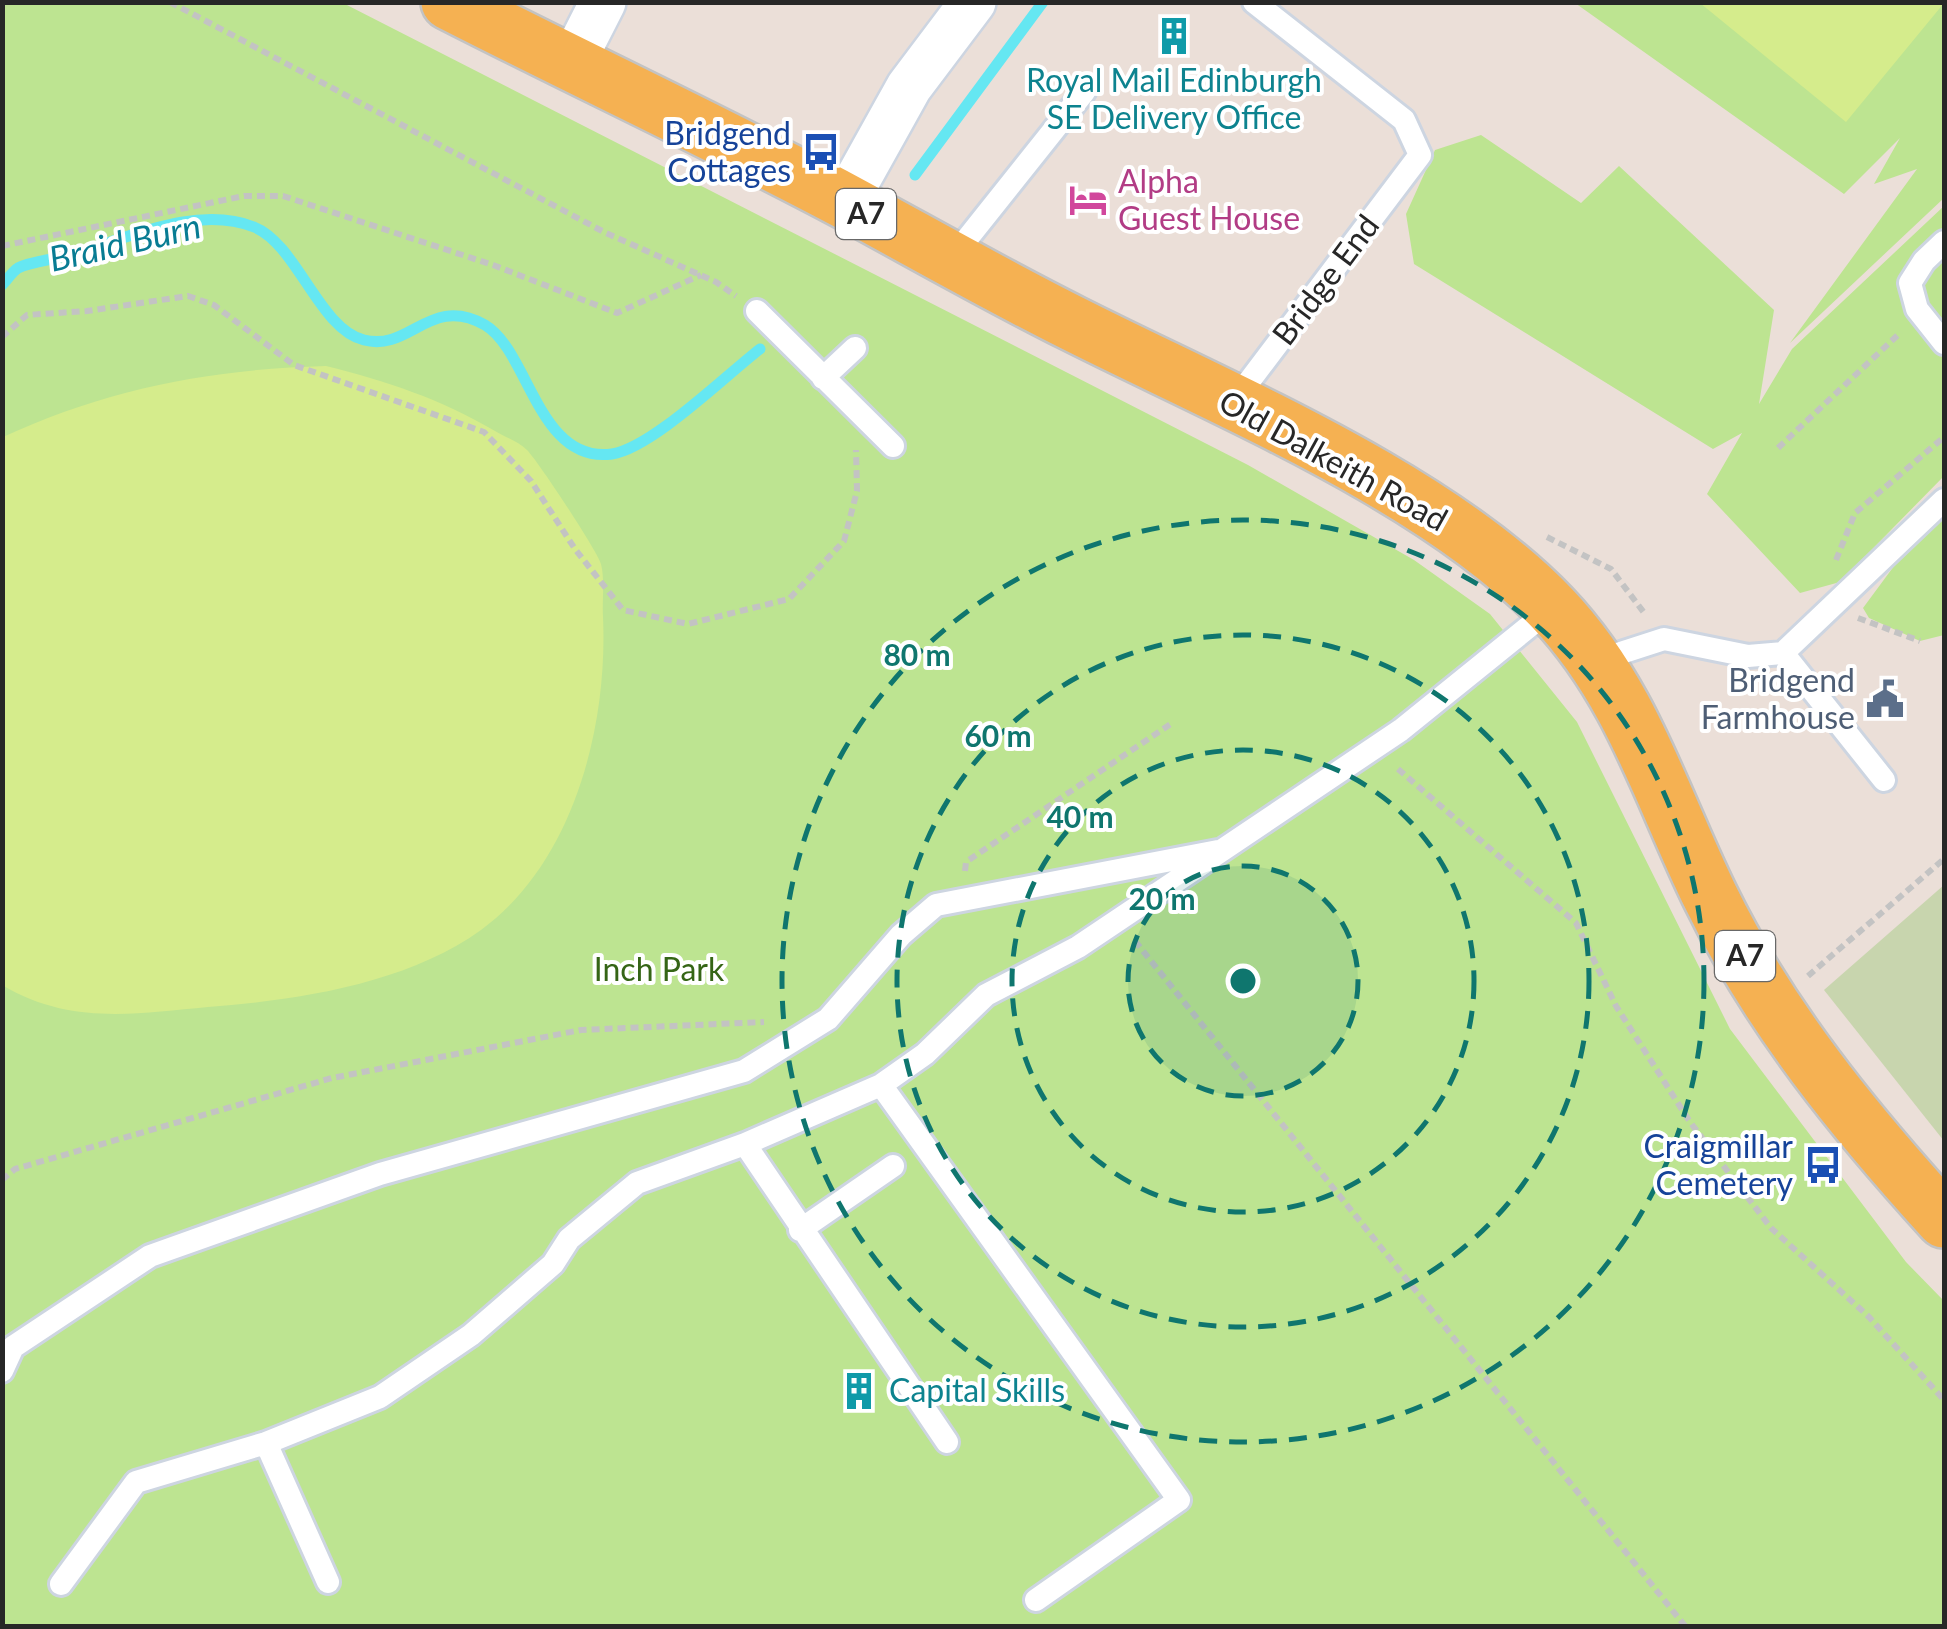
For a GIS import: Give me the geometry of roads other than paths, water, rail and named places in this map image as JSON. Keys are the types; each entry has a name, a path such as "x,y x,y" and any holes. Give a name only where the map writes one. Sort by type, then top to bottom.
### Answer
{"main road":[{"name":"Old Dalkeith Road","path":"448,2 846,202 949,261 1232,404 1411,499 1492,554 1552,608 1596,661 1632,718 1710,896 1773,1006 1853,1120 1944,1220"}],"street":[{"path":"572,63 603,2"},
{"path":"846,202 908,87 973,2"}],"lane":[{"name":"Bridge End","path":"1232,404 1420,155 1404,120 1254,2"},
{"path":"949,261 1084,92"},
{"path":"1944,242 1924,260 1910,283 1917,309 1944,343"},
{"path":"757,311 893,446"},
{"path":"823,378 855,348"},
{"path":"1596,661 1664,638 1748,656 1782,653 1944,500"},
{"path":"61,1584 136,1482 266,1443 380,1397 471,1335 553,1264 570,1239 637,1183 745,1144 881,1084 925,1054 986,995 1118,921 1374,748 1552,608"},
{"path":"1782,653 1884,780"},
{"path":"2,1370 12,1347 150,1256 380,1174 744,1071 828,1019 901,935 936,905 961,896 1226,849"},
{"path":"881,1084 1179,1500 1036,1600"},
{"path":"745,1144 947,1442"},
{"path":"800,1230 893,1166"},
{"path":"266,1443 328,1582"}],"waterway":[{"name":"Braid Burn","path":"915,175 1043,2"},
{"name":"Braid Burn","path":"2,285 24,266 160,227 208,220 254,227 283,250 334,320 348,333 364,340 380,342 395,338 449,316 466,317 485,325 500,338 551,424 567,442 587,452 612,454 647,439 760,349"}],"place":[{"name":"Royal Mail Edinburgh SE Delivery Office","path":"1174,36"},
{"name":"Bridgend Cottages","path":"821,152"},
{"name":"Alpha Guest House","path":"1088,200"},
{"name":"Bridgend Farmhouse","path":"1885,699"},
{"name":"Craigmillar Cemetery","path":"1823,1165"},
{"name":"Capital Skills","path":"859,1391"}],"park label":[{"name":"Inch Park","path":"659,970"}]}
